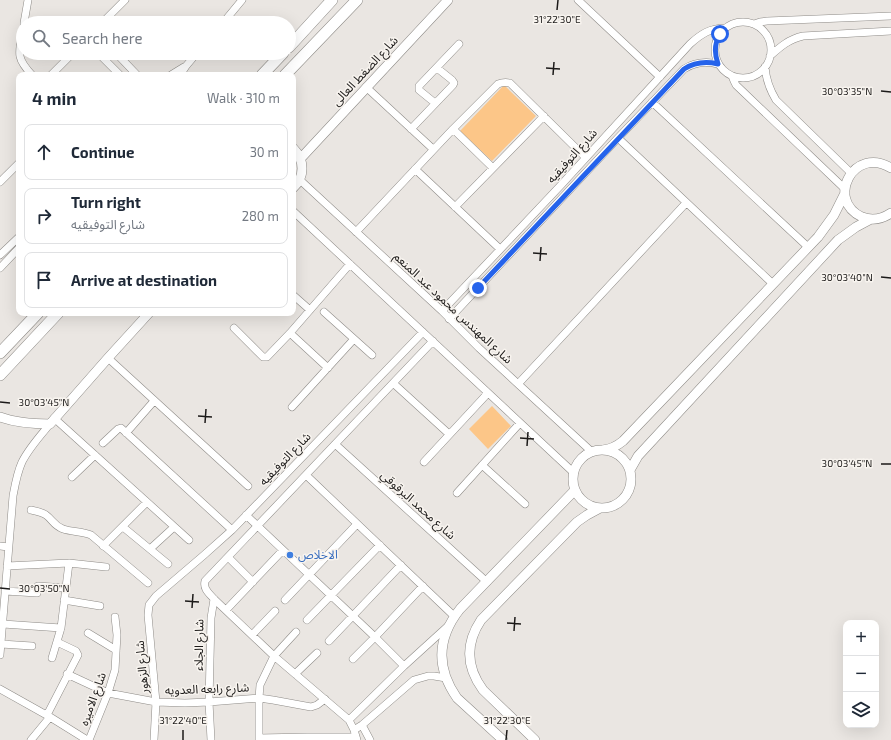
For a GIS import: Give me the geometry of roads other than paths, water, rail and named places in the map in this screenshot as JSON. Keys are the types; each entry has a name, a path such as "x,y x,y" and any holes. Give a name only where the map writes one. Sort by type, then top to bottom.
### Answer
{"main road":[{"path":"296,39 332,0"},
{"path":"289,72 357,0"},
{"path":"265,72 276,60"},
{"path":"0,353 35,316"},
{"path":"0,375 55,316"}],"street":[{"path":"25,16 28,0"},
{"path":"109,16 125,0"},
{"path":"229,16 242,0"},
{"name":"شارع الضغط العالى","path":"300,158 448,0"},
{"path":"578,0 660,77"},
{"path":"584,6 590,0"},
{"path":"754,24 767,21 891,16"},
{"path":"744,22 754,24 768,38 771,50 770,56 765,67 756,75 750,77 732,76 725,72 718,64 715,49 716,41 726,28 734,24 744,22"},
{"name":"شارع التوفيقيه","path":"442,311 696,39 717,28 726,28"},
{"path":"770,56 785,43 797,37 891,31"},
{"path":"435,103 420,91 419,87 459,44"},
{"path":"21,60 29,72"},
{"path":"54,72 66,60"},
{"path":"105,60 117,72"},
{"path":"123,60 134,72"},
{"path":"182,72 191,60"},
{"name":"شارع التوفيقيه","path":"450,319 684,69 697,63 704,62 718,64"},
{"path":"176,72 186,66"},
{"path":"765,67 768,83 776,100 851,173"},
{"path":"412,129 453,85 454,82 437,68"},
{"path":"732,76 736,85 845,191"},
{"path":"356,232 433,149 498,84 502,82 510,83 586,157"},
{"path":"366,87 433,149"},
{"path":"652,102 808,247"},
{"path":"455,207 544,116"},
{"path":"453,129 493,168"},
{"path":"618,138 773,284"},
{"path":"296,151 303,167 300,180 296,185"},
{"path":"891,168 878,163 871,162 864,164 851,173 846,183 845,191 846,200 849,206 853,211 864,218 878,219 891,213"},
{"path":"0,182 16,166"},
{"path":"415,169 500,249"},
{"name":"شارع المهندس محمود عبد المنعم","path":"300,180 592,452"},
{"path":"600,508 588,504 578,496 575,490 574,473 580,460 585,455 592,452 608,450 616,447 623,441 808,247 829,223 840,204 845,191"},
{"path":"518,384 686,203"},
{"path":"296,214 574,473"},
{"path":"630,470 642,452 838,240 856,227 871,219"},
{"path":"0,255 16,240"},
{"path":"0,268 16,251"},
{"path":"234,328 265,357 268,356 350,264"},
{"path":"471,281 478,288"},
{"path":"296,297 310,310"},
{"path":"324,312 372,355"},
{"path":"0,655 4,587 13,496 21,464 26,455 52,421 146,316"},
{"name":"شارع التوفيقيه","path":"156,596 232,530 423,332"},
{"path":"290,333 328,368"},
{"path":"292,407 354,338"},
{"path":"355,736 349,720 274,656 205,589 204,586 205,581 432,342"},
{"path":"108,358 248,486"},
{"path":"393,383 450,434"},
{"path":"424,462 488,393"},
{"path":"126,433 154,400"},
{"path":"0,417 27,423 52,421 95,456 189,540"},
{"path":"457,493 520,423"},
{"path":"103,443 119,428 121,428 232,530"},
{"name":"شارع محمد البرقوقي","path":"335,444 486,582"},
{"path":"535,740 478,684 474,677 470,663 469,655 471,640 481,620 577,522 587,514 600,508 616,504 627,494 631,478 630,470 626,462 620,456 603,450"},
{"path":"72,477 95,456"},
{"path":"482,465 525,504"},
{"path":"306,475 401,565 452,620"},
{"path":"349,720 452,620 460,609 575,490"},
{"path":"103,546 147,502"},
{"path":"31,510 45,514 54,524 63,529 91,535 148,583"},
{"path":"246,515 404,666"},
{"path":"284,600 357,524"},
{"path":"123,527 168,564"},
{"path":"150,549 174,527"},
{"path":"307,620 380,545"},
{"path":"0,546 8,547"},
{"path":"226,610 283,550"},
{"path":"228,557 253,582"},
{"path":"7,566 69,563 106,567"},
{"path":"52,658 61,628 69,563"},
{"path":"329,641 401,565"},
{"path":"353,659 422,586"},
{"path":"4,587 37,589 66,588"},
{"name":"شارع الزهور","path":"154,740 156,702 148,615 149,606 156,596"},
{"name":"شارع الجلاء","path":"211,740 209,702 211,618 214,598"},
{"path":"64,600 100,606"},
{"path":"252,635 275,610"},
{"name":"شارع الاميره","path":"88,740 108,693 115,670 117,635 115,617"},
{"path":"452,620 442,650 443,667 446,678 457,698 503,740"},
{"path":"3,624 61,628"},
{"path":"296,632 274,656 260,685 259,739 355,736"},
{"path":"88,633 116,650"},
{"path":"31,740 48,716 78,654 78,652 57,642"},
{"path":"1,644 32,646"},
{"path":"295,674 317,653"},
{"name":"شارع رابعه العدويه","path":"67,674 108,693 156,702 185,703 259,698 311,707 326,699"},
{"path":"355,736 362,725 414,680 428,676 446,678"},
{"path":"1,691 48,716 88,740"},
{"path":"362,725 370,740"}],"place":[{"name":"الاخلاص","path":"290,555"}]}
